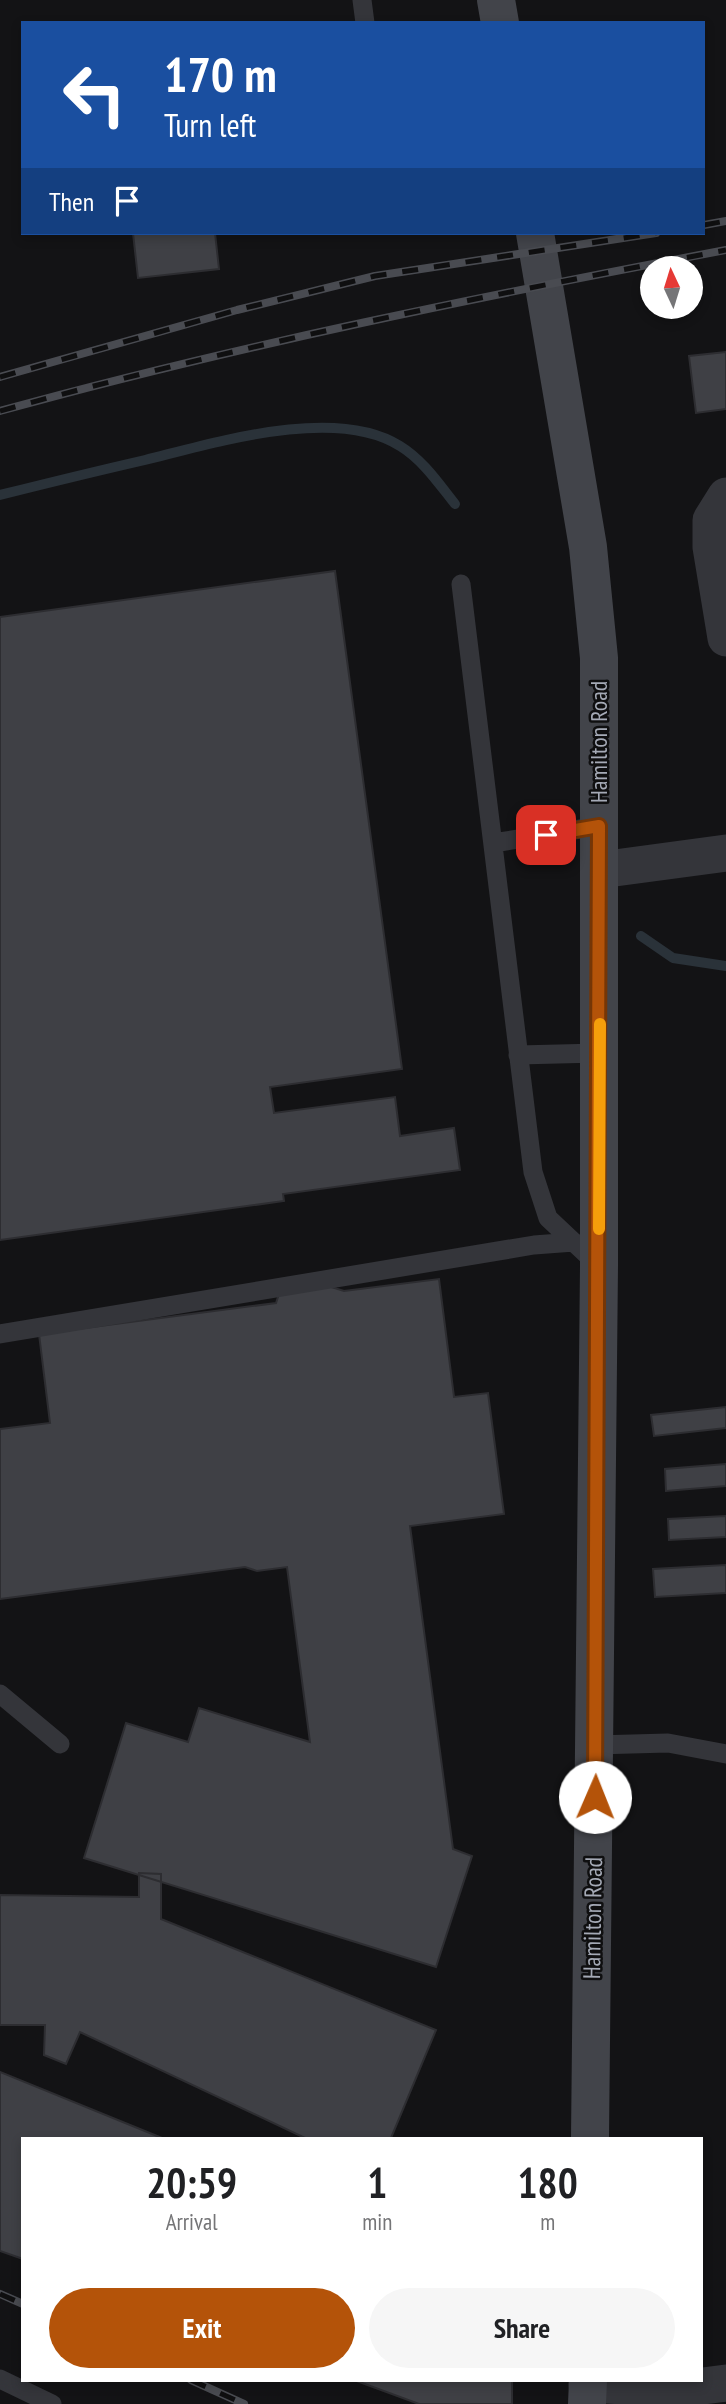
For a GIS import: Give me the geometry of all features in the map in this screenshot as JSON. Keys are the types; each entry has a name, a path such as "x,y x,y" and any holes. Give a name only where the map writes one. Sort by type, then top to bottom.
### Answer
{"street":[{"path":"496,0 500,21"},
{"name":"Hamilton Road","path":"535,235 581,499 599,658 600,1053 586,1254 595,1745 590,2137"},
{"path":"726,496 711,520 711,547 726,638"},
{"path":"600,870 726,853"},
{"path":"587,2389 679,2389 726,2383"}],"lane":[{"path":"362,0 365,21"},
{"path":"461,584 533,1172 548,1218 586,1254"},
{"path":"493,843 599,826"},
{"path":"518,1055 600,1053"},
{"path":"0,1335 534,1245 586,1254"},
{"path":"0,1694 60,1744"},
{"path":"595,1745 668,1743 726,1754"},
{"path":"0,2379 52,2404"}],"building":[{"path":"133,235 215,235 219,269 138,278"},
{"path":"726,352 726,409 696,413 689,356"},
{"path":"335,571 402,1069 270,1087 274,1113 395,1097 400,1136 454,1128 460,1170 283,1194 284,1201 0,1240 0,617"},
{"path":"439,1279 454,1397 488,1393 504,1514 410,1526 453,1849 472,1856 436,1967 84,1858 126,1723 188,1742 199,1708 310,1742 287,1567 257,1571 245,1567 0,1599 0,1429 50,1423 39,1334 276,1303 280,1291 325,1285 344,1291"},
{"path":"726,1407 726,1428 654,1436 651,1415"},
{"path":"726,1464 726,1486 666,1491 665,1469"},
{"path":"726,1516 726,1537 669,1540 668,1519"},
{"path":"726,1565 726,1593 655,1597 653,1569"},
{"path":"139,1873 161,1874 161,1919 436,2030 391,2137 303,2137 80,2032 66,2064 44,2055 45,2025 0,2025 0,1895 139,1897"},
{"path":"0,2072 160,2137 21,2137 21,2258 0,2251"},
{"path":"359,2382 512,2382 512,2404 419,2404"}],"waterway":[{"path":"0,495 239,437 274,431 343,428 373,434 400,446 423,465 455,504"},
{"path":"641,936 673,958 726,966"}],"railway":[{"path":"705,225 726,221"},
{"path":"0,377 237,310 375,276 643,235"},
{"path":"0,411 271,343 544,285 726,250"},
{"path":"0,2294 21,2303"},
{"path":"195,2382 244,2404"}],"slow traffic":[{"path":"599,1229 600,1024"}],"route":[{"path":"546,835 599,826 595,1797"}]}
